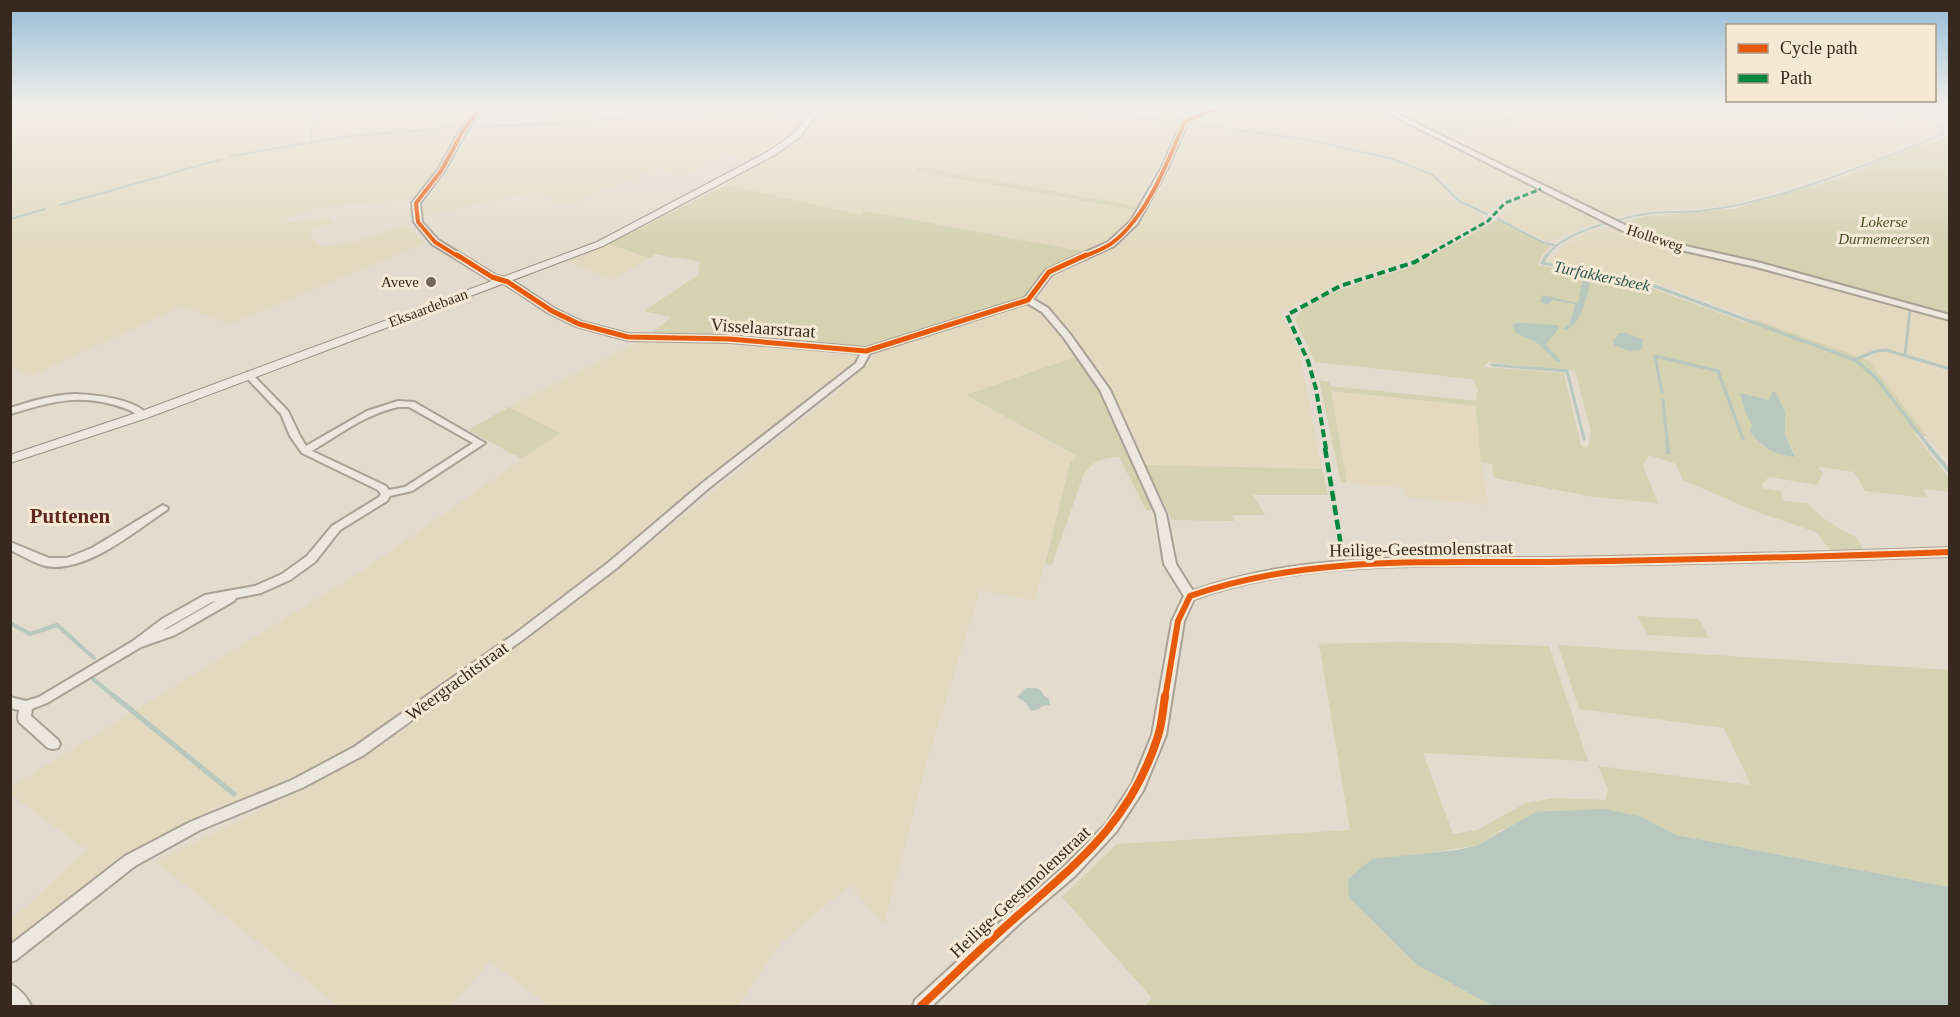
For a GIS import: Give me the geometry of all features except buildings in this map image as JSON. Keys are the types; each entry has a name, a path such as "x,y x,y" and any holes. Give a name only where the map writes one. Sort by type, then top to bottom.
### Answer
{"main road":[{"name":"Eksaardebaan","path":"10,459 143,415 600,244 745,169 768,154"}],"street":[{"name":"Visselaarstraat","path":"450,154 441,171 418,200 416,214 422,228 435,242 492,278 502,280 565,318 605,332 628,337 729,339 866,351 1028,300"},
{"path":"1170,154 1134,222 1126,232 1111,244 1049,272 1028,300 1045,310 1067,336 1105,390 1161,514 1170,564 1190,596"},
{"name":"Holleweg","path":"1474,154 1605,220 1666,244 1748,262 1950,318"},
{"name":"Weergrachtstraat","path":"10,955 130,861 186,831 297,784 359,752 520,636 613,565 705,486 860,364 866,351"},
{"path":"248,375 285,413 295,436 305,451 381,488 386,494"},
{"path":"10,411 61,396 75,395 129,406 138,409 143,415"},
{"path":"10,702 26,706 43,700 137,644 171,632 239,594 257,590 286,577 311,559 336,528 383,499 386,494 408,489 480,443 411,404 399,402 383,406 305,451"},
{"path":"10,546 52,563 67,562 91,553 163,508"},
{"name":"Heilige-Geestmolenstraat","path":"921,1006 1006,926 1070,871 1111,828 1138,787 1159,735 1178,621 1190,596 1213,587 1290,569 1344,564 1758,559 1950,552"},
{"path":"26,706 24,717 53,744"},
{"path":"10,992 23,1006"}],"shaded area":[{"path":"10,154 446,154 441,165 415,198 314,208 282,220 291,222 324,216 333,224 310,229 311,238 323,247 351,243 405,224 425,243 230,324 182,306 31,376 10,367"},
{"path":"458,154 722,154 682,176 657,168 564,206 536,191 423,216 422,207"},
{"path":"725,154 762,154 752,161"},
{"path":"1163,154 1136,206 919,167 915,171 1135,210 1125,227 1112,238 1087,252 865,211 860,216 726,185 778,155"},
{"path":"1176,154 1368,154 1408,165 1432,175 1441,181 1449,198 1483,215 1481,222 1408,261 1344,281 1280,313 1293,334 1301,361 1322,469 1145,465 1101,373 1069,330 1041,304 1040,298 1054,276 1116,246 1133,234 1168,176"},
{"path":"1380,154 1467,154 1532,188 1499,202 1490,213 1459,200 1444,178 1402,160"},
{"path":"1479,154 1887,154 1740,202 1704,208 1640,211 1609,220"},
{"path":"1542,191 1606,221 1579,228 1546,242 1498,217 1512,204"},
{"path":"1614,226 1949,319 1949,368 1883,348 1871,350 1860,358 1665,286 1599,270 1549,262 1565,244 1588,232"},
{"path":"609,244 649,258 613,280 567,261"},
{"path":"1583,277 1589,277 1589,283 1583,308 1575,323 1565,330 1563,329 1570,324 1575,304 1552,300 1548,305 1540,302 1542,295 1578,303"},
{"path":"1026,305 1044,317 1078,356 967,396 1077,457 1070,463 1035,601 980,590 927,761 884,925 850,885 780,943 738,1006 549,1006 490,961 451,1006 339,1006 155,861 310,787 374,751 473,680 602,582 843,387 880,351"},
{"path":"1517,323 1558,325 1559,328 1546,344 1561,362 1556,361 1536,342 1516,333 1512,325"},
{"path":"1619,333 1643,339 1642,350 1629,351 1614,345 1613,341"},
{"path":"641,341 696,341 855,355 859,359 695,487 607,562 369,739 342,754 167,834 142,848 11,946 11,920 87,850 11,795 11,787 362,571 560,433 509,407"},
{"path":"1887,351 1949,371 1949,459 1943,456 1868,360 1878,352"},
{"path":"1330,391 1477,406 1484,480 1489,505 1405,497 1404,488 1347,483"},
{"path":"1772,392 1776,392 1785,411 1785,434 1795,457 1769,450 1750,432 1752,425 1740,393 1769,400"},
{"path":"1026,688 1039,690 1049,699 1050,705 1031,711 1026,703 1017,697"},
{"path":"1606,809 1642,817 1676,835 1949,887 1949,1006 1493,1006 1417,965 1349,898 1348,879 1372,859 1458,850 1478,845 1536,812"}],"green space":[{"name":"Lokerse Durmemeersen","path":"1896,154 1949,154 1949,316 1664,241 1618,224 1646,216 1734,209 1837,179"},
{"path":"919,167 1136,206 1135,210 914,171"},
{"path":"726,185 860,215 865,211 1087,252 1043,272 1025,296 1019,299 870,345 851,346 711,335 652,333 671,317 644,311 698,275 700,262 656,254 649,258 609,244"},
{"path":"1497,220 1550,246 1538,265 1642,285 1744,322 1754,319 1868,360 1928,437 1914,433 1949,478 1949,492 1923,489 1928,498 1865,491 1854,472 1819,467 1823,474 1817,485 1769,477 1762,484 1762,488 1780,491 1784,501 1807,503 1823,518 1855,536 1863,549 1830,550 1816,532 1757,512 1683,480 1676,464 1649,455 1643,466 1658,503 1594,497 1494,478 1492,464 1481,462 1476,406 1331,391 1347,483 1341,483 1319,380 1329,382 1330,386 1476,401 1478,389 1472,379 1315,362 1295,320 1302,310 1329,294 1411,266","holes":["1488,362 1575,371 1591,432 1588,448 1581,446 1564,373 1484,367","1776,392 1785,411 1785,434 1795,454 1763,447 1750,432 1752,425"]},
{"path":"1078,356 1116,423 1155,510 1146,510 1119,457 1098,461 1083,476 1052,565 1045,564 1070,463 1077,456 966,395"},
{"path":"509,407 560,433 522,459 468,430"},
{"path":"1145,465 1322,469 1328,495 1253,495 1265,515 1232,515 1234,521 1172,520"},
{"path":"1637,616 1699,619 1709,638 1648,635"},
{"path":"1403,642 1549,646 1588,761 1423,753 1453,834 1477,830 1526,803 1554,798 1605,800 1608,789 1598,766 1751,785 1724,728 1579,709 1558,645 1949,670 1949,887 1676,835 1642,817 1503,829 1478,845 1423,854 1349,898 1417,965 1493,1006 1145,1006 1152,998 1062,897 1117,844 1350,830 1319,644"}],"waterway":[{"path":"231,156 240,154"},
{"path":"1373,154 1393,159 1433,175 1459,201 1487,214"},
{"name":"Turfakkersbeek","path":"1546,257 1563,241 1605,223 1644,214 1699,211 1761,200 1851,171 1893,154"},
{"path":"60,205 222,159"},
{"path":"10,219 45,209"},
{"path":"1498,219 1544,243 1554,245"},
{"name":"Turfakkersbeek","path":"1547,255 1542,263 1608,274 1649,284 1855,360 1876,378 1931,449"},
{"path":"1905,355 1910,310"},
{"path":"1856,359 1876,351 1886,350 1950,369"},
{"path":"1662,392 1655,356 1718,371 1743,439"},
{"path":"1492,365 1567,371 1584,439"},
{"path":"1663,400 1668,449"},
{"name":"Turfakkersbeek","path":"1930,448 1950,472"},
{"path":"10,623 30,634 57,625 94,658"},
{"path":"93,679 116,698"},
{"path":"114,696 234,794"}],"marked path":[{"path":"1344,564 1316,389 1308,361 1287,315 1340,286 1415,262 1488,221 1505,203 1541,189"}],"cycle path":[{"path":"450,154 441,171 416,203 418,222 435,242 492,277 508,282 552,311 579,324 628,337 729,339 866,351 1028,300 1049,272 1111,244 1134,222 1170,154"},
{"path":"921,1006 1014,919 1070,871 1111,828 1138,787 1159,735 1178,621 1190,596 1266,575 1344,564 1758,559 1950,552"}],"place":[{"name":"Aveve","path":"431,282"}],"district":[{"name":"Puttenen","path":"70,516"}]}
